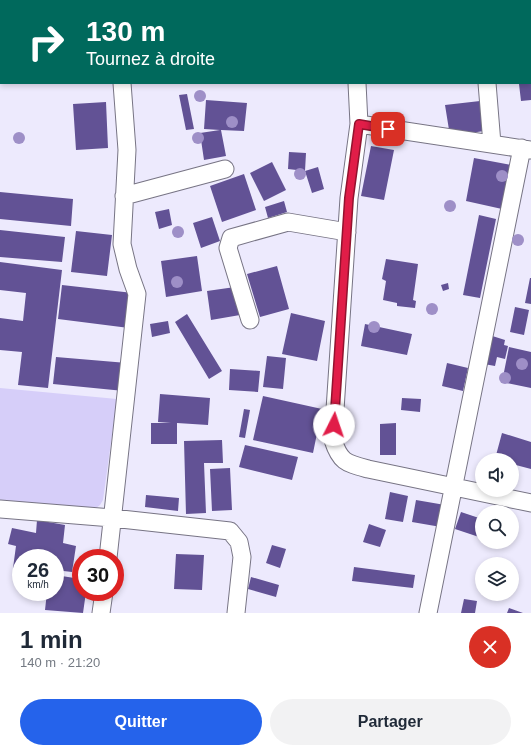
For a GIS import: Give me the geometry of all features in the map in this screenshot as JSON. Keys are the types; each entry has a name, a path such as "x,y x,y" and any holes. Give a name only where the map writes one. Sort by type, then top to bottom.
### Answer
{"street":[{"path":"109,549 137,294 128,269 122,244 127,150 122,84"},
{"path":"357,84 359,124 347,232 333,440 337,453 347,463 354,465 531,503"},
{"path":"487,84 492,144"},
{"path":"359,124 527,149 453,487 428,613"},
{"path":"124,196 225,169"},
{"path":"250,320 228,248 231,238 288,222 347,232"},
{"path":"0,508 230,531 239,542 242,557 236,613"},
{"path":"101,613 103,601"}],"shaded area":[{"path":"0,388 117,399 103,500 100,505 92,511 0,501"}],"building":[{"path":"519,84 531,84 531,100 521,101"},
{"path":"187,94 194,129 186,130 179,95"},
{"path":"206,100 247,103 244,131 221,130 226,156 204,160 200,133 220,130 204,129"},
{"path":"480,101 484,131 450,136 445,105"},
{"path":"106,102 108,148 76,150 73,104"},
{"path":"371,146 394,150 384,200 361,196"},
{"path":"289,152 306,153 305,171 288,169"},
{"path":"474,158 511,165 502,209 466,201"},
{"path":"272,162 286,190 264,201 250,173"},
{"path":"318,167 324,189 312,193 305,171"},
{"path":"244,174 256,210 222,222 210,186"},
{"path":"0,192 73,199 71,226 0,219"},
{"path":"284,201 287,212 268,218 265,207"},
{"path":"169,209 172,225 159,229 155,212"},
{"path":"479,215 496,219 480,298 463,295"},
{"path":"212,217 220,241 201,248 193,223"},
{"path":"0,230 65,237 62,262 0,257"},
{"path":"76,231 112,235 107,276 71,272"},
{"path":"197,256 202,291 166,297 161,261"},
{"path":"386,259 418,264 413,300 416,301 415,308 397,306 397,303 383,300 386,281 382,279"},
{"path":"0,262 62,270 48,388 18,385 22,352 0,350 0,318 23,321 26,293 0,290"},
{"path":"277,266 289,309 260,317 247,274"},
{"path":"531,278 531,304 525,303"},
{"path":"448,283 449,289 443,291 441,285"},
{"path":"62,285 133,293 129,328 58,319"},
{"path":"235,287 240,315 211,320 207,291"},
{"path":"515,307 529,310 524,335 510,332"},
{"path":"291,313 325,321 317,361 282,354"},
{"path":"187,314 222,371 209,379 175,322"},
{"path":"168,321 170,333 152,337 150,324"},
{"path":"365,324 412,334 407,355 361,346"},
{"path":"486,334 505,340 504,345 508,346 505,359 497,357 495,366 484,364"},
{"path":"509,347 531,352 531,388 502,382"},
{"path":"267,356 286,358 283,389 263,387"},
{"path":"56,357 127,363 124,391 53,384"},
{"path":"447,363 468,368 463,391 442,386"},
{"path":"230,369 260,371 258,392 229,390"},
{"path":"160,394 210,398 208,425 177,423 177,444 151,444 151,423 171,423 158,422"},
{"path":"263,396 322,409 313,453 253,440"},
{"path":"402,398 421,399 420,412 401,410"},
{"path":"244,409 250,410 245,438 239,437"},
{"path":"396,423 396,455 380,455 380,424"},
{"path":"502,433 531,442 531,469 519,466 519,453 497,453"},
{"path":"222,440 223,463 204,463 206,513 186,514 184,441"},
{"path":"245,445 298,457 292,480 239,467"},
{"path":"230,468 232,510 212,511 210,469"},
{"path":"390,492 408,496 403,522 385,519"},
{"path":"146,495 179,498 178,511 145,507"},
{"path":"416,500 445,505 441,527 412,522"},
{"path":"461,512 475,517 475,536 455,529"},
{"path":"37,520 65,525 63,543 76,546 76,549 72,549 72,572 64,571 64,549 16,549 16,546 8,544 12,528 36,533"},
{"path":"369,524 386,530 380,547 363,542"},
{"path":"272,545 286,549 280,568 266,563"},
{"path":"176,554 204,555 202,590 174,589"},
{"path":"354,567 415,575 413,588 352,581"},
{"path":"64,576 72,578 72,601 85,601 83,613 45,610 46,601 64,601"},
{"path":"251,577 279,585 276,597 248,589"},
{"path":"464,599 477,601 475,613 461,613"},
{"path":"509,608 523,613 507,613"}],"route":[{"path":"334,425 349,198 359,124 388,129"}]}
